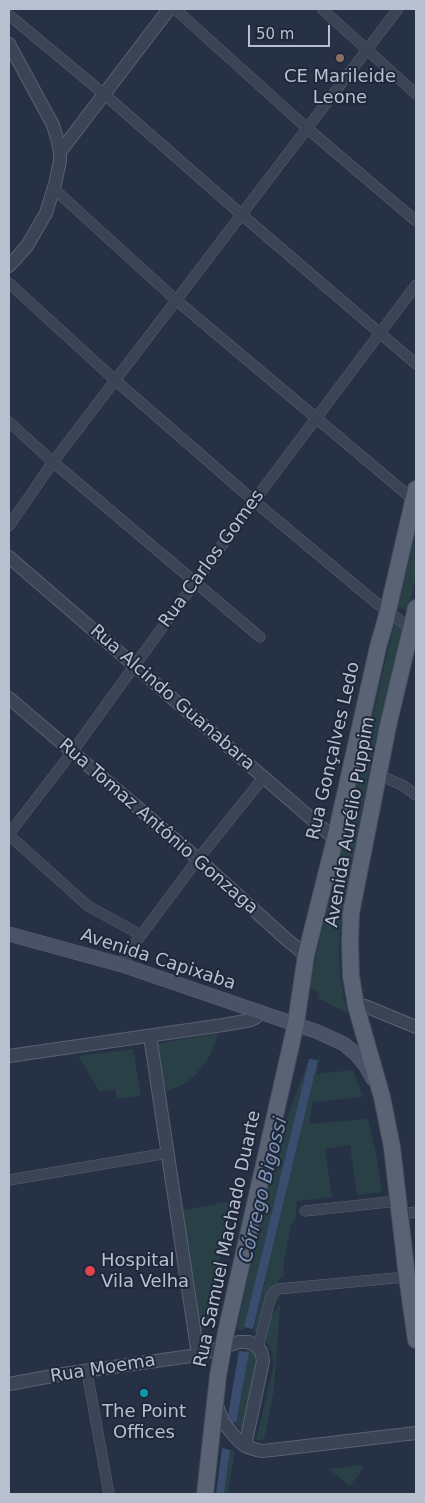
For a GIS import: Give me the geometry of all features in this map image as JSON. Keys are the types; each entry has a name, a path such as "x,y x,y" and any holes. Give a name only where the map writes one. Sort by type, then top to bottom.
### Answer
{"main road":[{"name":"Rua Gonçalves Ledo","path":"296,1023 306,955 415,497"},
{"name":"Avenida Aurélio Puppim","path":"416,608 414,630 388,726 351,912 350,942 351,976 356,1006 382,1096 392,1147 399,1208 412,1276 416,1340"},
{"name":"Avenida Capixaba","path":"9,934 122,965 238,1006 296,1023 331,1037 344,1044 357,1055 365,1065 382,1096"},
{"name":"Rua Samuel Machado Duarte","path":"205,1494 223,1346 296,1023"}],"street":[{"path":"60,152 169,9"},
{"path":"175,9 308,129 416,221"},
{"path":"322,9 416,94"},
{"path":"9,526 53,462 116,382 176,300 398,9"},
{"path":"9,15 104,94 416,364"},
{"path":"9,44 53,125 60,152 54,189 46,214 36,233 20,255 9,266"},
{"path":"54,189 176,300 415,497"},
{"path":"9,283 116,382 254,501 387,611 414,630"},
{"name":"Rua Carlos Gomes","path":"9,835 72,752 254,501 416,286"},
{"path":"9,422 53,462 260,637"},
{"name":"Rua Alcindo Guanabara","path":"9,557 335,839"},
{"name":"Rua Tomaz Antônio Gonzaga","path":"9,698 198,859 306,955"},
{"path":"379,775 416,795"},
{"path":"122,965 130,950 198,859 263,778"},
{"path":"9,835 88,906 141,935"},
{"path":"223,1025 232,1017 238,1006"},
{"path":"356,1006 365,1006 416,1027"},
{"path":"9,1056 223,1025 251,1020 259,1016 261,1012"},
{"path":"150,1036 198,1355 212,1362 218,1376"},
{"path":"9,1180 168,1153"},
{"path":"305,1211 399,1208 416,1212"},
{"path":"245,1446 263,1368 263,1355 258,1348 271,1296 274,1292 278,1289 412,1276"},
{"name":"Rua Moema","path":"9,1384 198,1355 244,1341 254,1344 258,1348"},
{"path":"87,1372 109,1494"},
{"path":"216,1403 224,1422 237,1439 245,1446 263,1451 416,1433"}],"green space":[{"path":"416,532 416,577 408,611 398,606"},
{"path":"395,621 404,626 371,761 340,929 340,977 347,1013 318,998 319,994 309,986"},
{"path":"218,1033 213,1049 206,1062 196,1074 186,1083 163,1093 156,1044"},
{"path":"133,1049 141,1096 117,1099 115,1089 100,1092 78,1056"},
{"path":"319,1055 317,1074 353,1070 363,1097 313,1102 309,1124 368,1119 382,1192 357,1195 350,1145 325,1149 332,1197 297,1201 295,1221 291,1224 283,1268 285,1275 278,1280 279,1299 258,1331 253,1332"},
{"path":"309,1059 244,1330 237,1329 272,1165 279,1139"},
{"path":"231,1201 207,1327 198,1334 179,1211"},
{"path":"279,1305 274,1390 264,1440 256,1440 274,1364 269,1346 260,1332"},
{"path":"246,1349 253,1353 256,1363 242,1428 236,1425 248,1352 246,1352"},
{"path":"230,1450 235,1451 228,1494 224,1494"},
{"path":"360,1465 363,1469 350,1486 329,1469"}],"water":[{"path":"309,1059 318,1060 253,1329 244,1327"},
{"path":"239,1351 249,1352 236,1423 227,1421"},
{"path":"222,1448 230,1450 224,1494 216,1494"}],"place":[{"name":"CE Marileide Leone","path":"340,58"},
{"name":"Hospital Vila Velha","path":"90,1271"},
{"name":"The Point Offices","path":"144,1393"}],"water label":[{"name":"Córrego Bigossi","path":"264,1190"}]}
